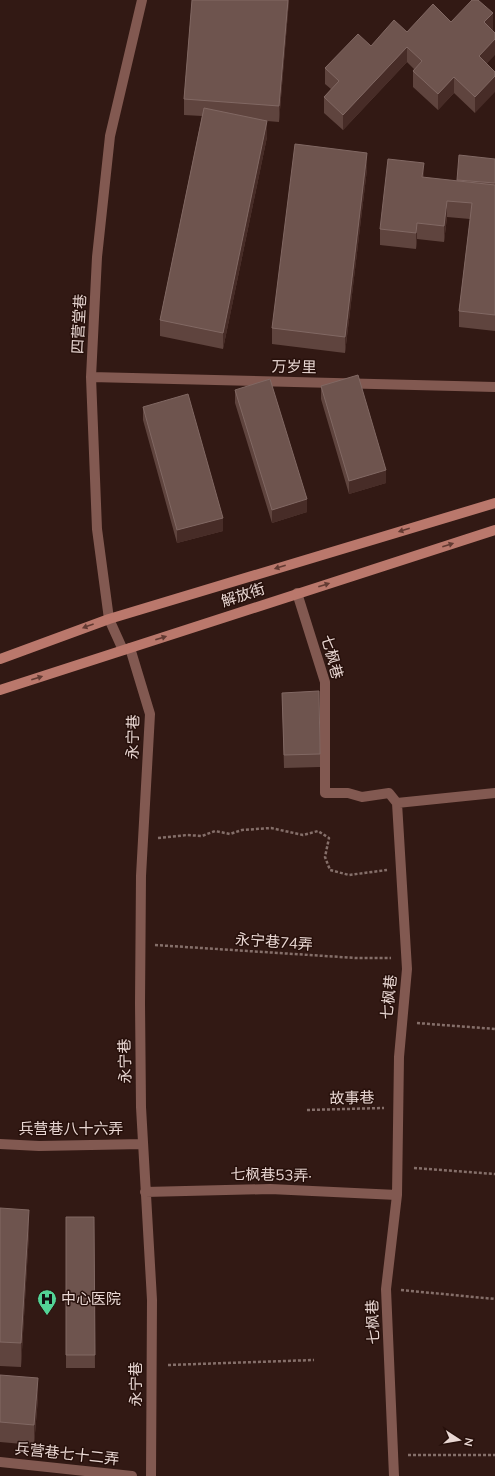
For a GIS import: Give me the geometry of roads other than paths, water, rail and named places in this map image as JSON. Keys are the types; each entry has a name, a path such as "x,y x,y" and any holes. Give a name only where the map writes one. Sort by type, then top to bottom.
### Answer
{"main road":[{"name":"解放街","path":"0,659 109,619 495,503"},
{"name":"解放街","path":"0,690 495,530"}],"street":[{"name":"四营堂巷","path":"126,649 109,619 97,529 91,377 97,257 110,136 142,0"},
{"name":"万岁里","path":"91,377 495,387"},
{"name":"七枫巷","path":"297,594 325,682 325,794 348,793 362,797 389,793 397,803 407,969 401,1022 397,1195 386,1289 394,1476"},
{"name":"永宁巷","path":"126,649 150,714 140,944 140,1083 152,1300 151,1476"},
{"path":"397,803 495,793"},
{"name":"兵营巷八十六弄","path":"0,1144 39,1146 143,1144"},
{"name":"七枫巷53弄·","path":"145,1192 270,1188 397,1195"},
{"name":"兵营巷七十二弄","path":"0,1462 132,1476"}],"place":[{"name":"中心医院","path":"47,1316"}]}
